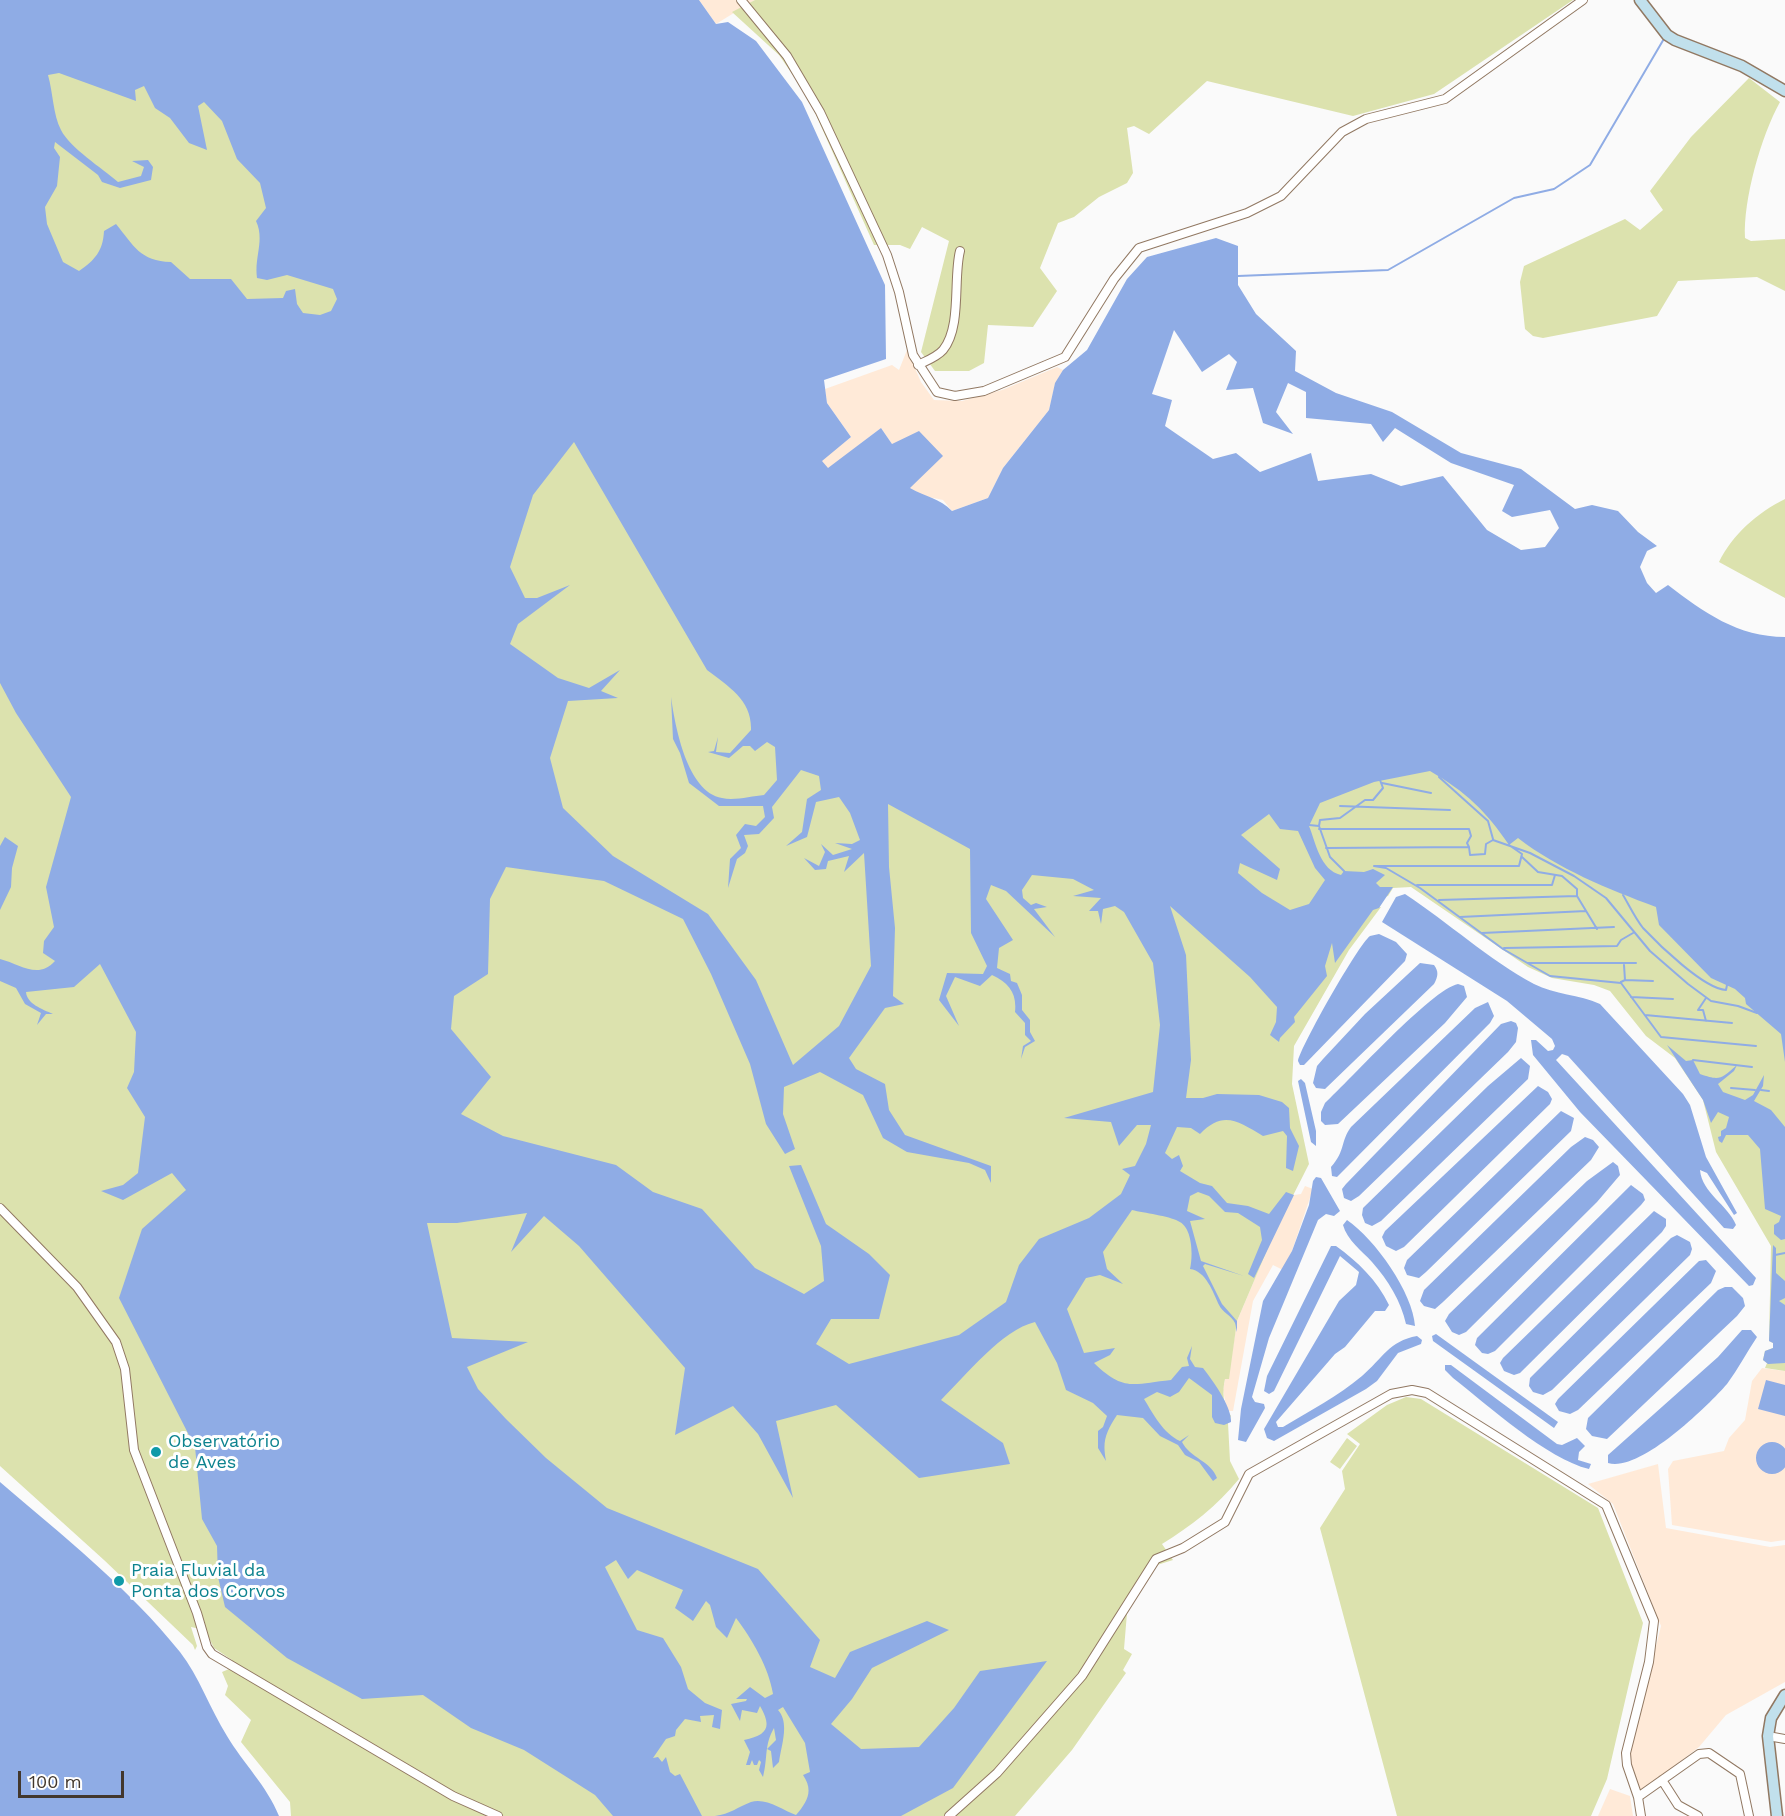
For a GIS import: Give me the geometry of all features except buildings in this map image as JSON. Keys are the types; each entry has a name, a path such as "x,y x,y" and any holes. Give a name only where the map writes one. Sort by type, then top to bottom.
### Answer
{"main road":[{"path":"1640,0 1667,35 1742,66 1785,91"},
{"path":"1777,1816 1768,1736 1771,1718 1785,1695"}],"street":[{"path":"741,0 787,56 820,112 886,255 899,292 913,355 918,365 937,392 955,396 984,391 1065,357 1114,279 1139,248 1247,213 1281,196 1342,132 1366,119 1445,99 1582,0"},
{"path":"918,365 940,353 947,343 958,286 960,251"},
{"path":"0,1208 77,1287 116,1342 125,1369 134,1450 197,1613 207,1647 212,1654 453,1796 498,1816"},
{"path":"950,1816 997,1773 1082,1676 1156,1558 1183,1548 1225,1522 1249,1474 1391,1394 1412,1390 1427,1394 1606,1505 1654,1621 1649,1662 1626,1753 1627,1766 1638,1797 1641,1816"},
{"path":"1768,1736 1785,1739"},
{"path":"1638,1797 1699,1754 1708,1754 1740,1774 1749,1816"},
{"path":"1662,1780 1678,1805 1698,1816"}],"shaded area":[{"path":"699,0 755,0 716,24"},
{"path":"907,350 921,382 934,400 962,401 1002,390 1057,367 1063,370 1055,384 1049,410 1003,468 988,498 952,511 943,500 924,496 910,488 892,444 881,428 828,469 821,460 851,437 827,403 825,389 892,365 899,370"},
{"path":"1305,1186 1313,1189 1292,1251 1283,1270 1273,1265 1253,1301 1233,1411 1227,1411 1223,1390 1225,1379 1228,1379 1237,1321 1277,1227 1294,1195 1301,1194"},
{"path":"1762,1368 1785,1371 1785,1540 1771,1542 1672,1525 1668,1469 1673,1461 1724,1451 1729,1438 1745,1420 1752,1381"},
{"path":"1658,1464 1666,1528 1770,1547 1785,1545 1785,1682 1726,1715 1699,1747 1642,1791 1632,1775 1629,1757 1661,1626 1613,1504 1588,1484"},
{"path":"1610,1789 1630,1796 1633,1816 1598,1816"}],"green space":[{"path":"0,0 434,0 514,389 1195,922 1381,907 1349,950 1294,1046 1292,1084 1309,1164 1277,1227 1237,1321 1229,1379 1225,1379 1223,1394 1226,1408 1231,1416 1228,1423 1230,1461 1239,1479 1203,1515 1162,1544 1173,1560 1157,1565 1127,1613 1124,1649 1132,1654 1123,1670 1126,1673 1072,1750 1015,1816 291,1816 290,1802 241,1742 251,1720 225,1695 228,1686 222,1672 229,1669 232,1660 214,1648 205,1630 191,1627 197,1646 195,1650 193,1645 104,1560 0,1466 0,400 46,387"},
{"path":"755,0 1573,0 1434,94 1353,116 1207,81 1149,134 1134,126 1127,128 1133,173 1127,183 1099,197 1074,217 1058,223 1040,268 1057,291 1033,327 988,325 984,363 969,371 935,371 921,352 949,241 922,227 910,249 900,245 874,245 808,97 779,55 732,12"},
{"path":"1749,78 1780,102 1766,132 1750,187 1745,238 1751,241 1785,239 1785,291 1757,277 1678,281 1657,316 1543,338 1533,336 1525,329 1520,282 1524,266 1625,219 1640,230 1663,210 1650,191 1691,137"},
{"path":"1785,499 1785,598 1719,562 1731,542 1747,525"},
{"path":"1271,686 1785,934 1785,1371 1765,1368 1767,1363 1763,1360 1765,1351 1773,1348 1773,1343 1769,1341 1771,1246 1716,1152 1703,1100 1675,1058 1646,1036 1610,991 1594,985 1552,978 1528,967 1411,887 1393,888 1388,896 1307,916 1222,926"},
{"path":"1406,1397 1421,1399 1598,1508 1643,1623 1607,1779 1591,1816 1397,1816 1320,1528 1345,1489 1342,1471 1360,1444 1347,1434 1387,1405"},
{"path":"1347,1438 1357,1446 1340,1469 1330,1462"}],"water":[{"path":"0,0 699,0 716,24 728,22 756,41 802,102 885,285 886,359 824,380 827,403 851,437 822,461 828,468 881,428 892,444 919,431 943,456 910,488 937,500 952,511 988,498 1003,468 1049,410 1055,383 1063,370 1087,350 1127,279 1147,257 1216,238 1238,246 1238,285 1256,314 1296,351 1295,371 1336,393 1392,412 1461,453 1521,469 1575,509 1592,505 1618,511 1638,532 1657,546 1647,551 1640,567 1647,583 1656,593 1668,585 1694,605 1737,628 1768,636 1785,637 1785,1062 1781,1034 1746,1004 1745,998 1735,989 1711,978 1659,925 1656,907 1567,869 1518,838 1509,845 1474,803 1430,771 1374,782 1320,803 1309,826 1323,862 1328,868 1341,875 1344,871 1364,872 1373,869 1385,875 1376,883 1380,887 1393,887 1379,908 1373,910 1335,963 1332,943 1325,966 1327,976 1294,1017 1295,1022 1279,1042 1270,1035 1276,1022 1277,1007 1250,977 1170,906 1186,955 1191,1060 1186,1098 1203,1098 1217,1094 1259,1095 1282,1102 1289,1108 1290,1128 1299,1146 1293,1171 1286,1168 1287,1136 1283,1131 1263,1136 1238,1122 1223,1120 1216,1122 1200,1134 1191,1128 1177,1127 1165,1153 1172,1159 1179,1155 1183,1166 1180,1171 1200,1183 1212,1186 1227,1203 1248,1206 1269,1214 1286,1192 1294,1195 1254,1278 1248,1274 1262,1240 1260,1227 1238,1213 1225,1212 1209,1196 1198,1192 1190,1196 1187,1211 1205,1219 1190,1221 1201,1261 1244,1276 1205,1264 1203,1266 1222,1304 1237,1321 1237,1332 1234,1321 1220,1307 1205,1278 1190,1269 1191,1242 1183,1224 1169,1218 1132,1210 1103,1252 1107,1269 1123,1284 1100,1275 1086,1278 1067,1309 1084,1353 1115,1348 1110,1355 1094,1363 1104,1372 1122,1382 1138,1384 1171,1380 1182,1367 1189,1366 1187,1358 1192,1346 1190,1359 1195,1367 1203,1368 1217,1387 1228,1409 1231,1422 1224,1425 1215,1423 1212,1417 1212,1395 1189,1378 1179,1392 1170,1397 1157,1392 1144,1399 1159,1423 1174,1438 1180,1441 1189,1435 1182,1442 1190,1452 1214,1472 1217,1478 1213,1481 1199,1462 1185,1455 1178,1445 1160,1436 1143,1418 1117,1415 1106,1437 1104,1448 1106,1461 1098,1448 1098,1431 1103,1427 1107,1416 1093,1403 1066,1390 1057,1363 1035,1322 1010,1334 997,1344 941,1400 1003,1443 1010,1464 919,1478 836,1405 776,1421 793,1498 758,1434 733,1406 675,1435 685,1368 579,1246 544,1216 511,1252 527,1213 457,1223 427,1223 452,1338 528,1342 467,1367 478,1389 546,1458 607,1508 758,1569 820,1640 810,1667 835,1678 850,1652 927,1621 949,1630 872,1668 852,1699 831,1724 861,1749 919,1747 954,1708 980,1671 1047,1661 953,1788 901,1816 715,1816 756,1801 768,1803 796,1815 806,1801 809,1791 803,1775 810,1772 805,1743 783,1707 778,1710 784,1721 779,1762 773,1768 771,1751 767,1749 763,1777 759,1770 761,1762 759,1760 757,1765 754,1765 752,1760 750,1765 746,1765 750,1752 744,1740 763,1733 767,1725 766,1719 760,1706 757,1713 742,1710 740,1721 731,1704 746,1701 747,1699 736,1699 750,1687 765,1698 773,1694 764,1664 748,1635 736,1618 727,1638 716,1627 710,1605 706,1601 693,1621 675,1608 683,1590 637,1570 628,1579 616,1560 605,1567 637,1630 663,1638 681,1667 688,1689 705,1703 722,1710 720,1729 712,1727 714,1715 700,1716 701,1722 685,1719 676,1730 675,1736 666,1739 653,1758 658,1757 662,1762 666,1757 670,1772 675,1776 680,1774 702,1816 613,1816 595,1795 524,1750 471,1728 423,1695 362,1699 287,1658 225,1607 218,1577 217,1546 202,1519 195,1447 119,1298 142,1229 186,1190 172,1173 123,1200 101,1191 123,1185 138,1173 145,1117 127,1088 134,1072 136,1032 100,964 74,987 26,992 32,1003 53,1014 46,1014 37,1025 41,1013 25,1004 16,988 0,981 0,959 35,970 49,967 55,961 43,953 44,941 54,927 46,887 71,797 16,713 0,683","holes":["59,73 136,101 135,90 144,86 155,108 170,118 189,143 207,150 198,106 204,102 222,121 237,159 260,183 266,208 256,221 260,235 257,278 267,280 287,275 333,289 337,299 331,311 320,315 303,313 297,304 295,289 286,291 283,298 247,299 231,279 190,279 171,262 152,259 139,251 116,224 104,231 102,244 97,254 79,271 63,262 47,224 45,207 57,186 60,157 54,148 55,142 98,175 102,182 120,188 151,180 153,167 148,160 132,161 144,167 141,176 118,182 79,151 65,137 58,124 48,75","1174,330 1202,372 1229,354 1237,362 1226,390 1253,388 1263,423 1293,434 1276,412 1288,383 1306,392 1306,418 1371,424 1383,442 1395,428 1451,463 1514,485 1502,511 1512,517 1550,510 1559,528 1545,547 1521,550 1487,530 1443,476 1401,486 1371,474 1318,481 1311,453 1260,472 1236,453 1213,459 1165,426 1172,400 1152,394","574,442 707,670 738,695 748,710 751,730 730,753 716,752 718,737 714,751 708,752 729,758 743,746 750,746 755,751 767,742 775,747 777,780 764,795 727,799 710,793 700,784 685,756 671,697 673,739 689,783 719,806 763,806 765,817 756,826 745,824 736,835 741,848 730,859 728,888 737,859 745,853 748,846 744,835 759,834 774,818 772,807 801,770 819,776 821,790 807,799 802,832 786,846 807,837 816,802 839,797 850,813 860,840 852,844 835,843 852,849 833,855 821,844 825,852 819,866 804,858 815,870 826,869 828,861 849,856 844,872 864,853 871,966 839,1026 793,1065 756,980 708,914 613,856 563,808 550,758 568,701 618,698 601,691 620,670 589,688 558,678 510,644 518,624 570,585 537,598 525,598 510,567 533,495","888,804 970,849 971,933 987,966 983,974 947,973 939,1000 959,1026 946,996 955,977 980,986 992,975 1011,989 1015,999 1015,1012 1025,1023 1025,1035 1031,1041 1023,1046 1021,1059 1025,1047 1035,1041 1030,1032 1030,1020 1022,1010 1022,995 1017,983 1011,981 1010,974 997,968 999,948 1013,940 986,899 991,885 1006,891 1055,937 1034,909 1047,907 1036,903 1031,905 1023,898 1022,890 1032,875 1073,879 1094,890 1073,896 1101,898 1089,911 1098,911 1101,924 1103,909 1115,906 1124,912 1153,963 1160,1025 1153,1092 1064,1118 1111,1122 1119,1146 1137,1125 1151,1125 1146,1144 1135,1166 1122,1169 1130,1175 1121,1194 1089,1218 1039,1239 1019,1265 1006,1302 959,1335 849,1364 816,1344 831,1319 879,1319 890,1275 869,1254 826,1224 801,1165 789,1166 821,1246 824,1281 804,1294 755,1268 702,1209 653,1192 616,1165 503,1136 461,1114 491,1077 451,1029 454,996 488,974 490,899 506,867 604,881 683,919 711,974 750,1064 766,1124 785,1154 795,1149 783,1114 784,1087 820,1072 863,1095 883,1138 907,1152 969,1163 985,1170 991,1183 991,1166 905,1135 889,1110 885,1084 856,1069 849,1058 885,1008 904,1004 893,996 895,928 889,867","1269,814 1280,829 1298,831 1315,868 1325,880 1309,904 1290,910 1262,893 1238,873 1240,863 1277,880 1280,869 1241,835","774,1728 776,1740 767,1749 771,1734"]},
{"path":"5,837 18,846 12,868 11,887 0,910 0,846"},
{"path":"1405,894 1534,984 1600,1004 1683,1094 1690,1105 1706,1157 1737,1213 1734,1215 1707,1173 1700,1170 1702,1178 1710,1192 1732,1218 1736,1225 1733,1229 1724,1228 1568,1056 1562,1054 1556,1060 1756,1278 1753,1285 1749,1286 1580,1112 1533,1055 1531,1040 1536,1040 1548,1051 1553,1050 1555,1046 1552,1039 1507,1001 1382,922 1396,897"},
{"path":"1379,934 1396,942 1407,954 1405,961 1304,1065 1300,1065 1298,1061 1301,1052 1343,976 1370,936"},
{"path":"1420,963 1434,965 1437,974 1434,984 1325,1089 1316,1088 1313,1083 1317,1066 1365,1014"},
{"path":"1458,984 1464,986 1467,997 1445,1023 1338,1124 1325,1125 1321,1121 1321,1112 1325,1103 1430,1001"},
{"path":"1488,1002 1494,1016 1490,1023 1337,1177 1332,1176 1331,1167 1339,1156 1351,1127 1475,1008"},
{"path":"1511,1021 1516,1023 1518,1028 1516,1042 1508,1052 1359,1196 1351,1201 1344,1198 1342,1189 1346,1184 1501,1024"},
{"path":"1667,1045 1686,1061 1693,1060 1700,1074 1707,1076 1720,1077 1737,1065 1734,1071 1718,1084 1723,1092 1745,1100 1753,1095 1764,1075 1763,1086 1754,1101 1771,1110 1785,1127 1785,1239 1781,1240 1774,1234 1774,1225 1779,1222 1781,1216 1765,1209 1760,1149 1748,1135 1726,1135 1722,1143 1719,1141 1718,1137 1726,1128 1729,1117 1718,1112 1711,1123 1703,1100"},
{"path":"1521,1058 1530,1066 1528,1079 1381,1221 1372,1226 1365,1223 1362,1215 1363,1208 1488,1086"},
{"path":"1301,1079 1305,1083 1316,1131 1316,1146 1311,1142 1298,1081"},
{"path":"1538,1086 1548,1092 1552,1099 1550,1104 1404,1247 1396,1251 1386,1246 1382,1237 1385,1231"},
{"path":"1561,1111 1574,1118 1571,1131 1426,1272 1419,1278 1407,1275 1404,1268 1407,1260"},
{"path":"1585,1137 1593,1140 1599,1147 1591,1160 1435,1309 1424,1306 1420,1301 1424,1290 1571,1147"},
{"path":"1613,1162 1618,1166 1620,1175 1597,1202 1466,1332 1459,1335 1452,1332 1445,1321 1449,1314 1587,1181"},
{"path":"1316,1177 1321,1178 1340,1211 1334,1216 1326,1214 1318,1220 1269,1338 1252,1397 1255,1402 1264,1404 1265,1408 1246,1442 1238,1440 1241,1409 1263,1301 1292,1251 1309,1205 1313,1181"},
{"path":"1631,1185 1643,1194 1645,1200 1641,1205 1495,1351 1488,1354 1482,1353 1475,1345 1477,1338"},
{"path":"1654,1211 1666,1219 1666,1226 1662,1232 1520,1373 1514,1375 1504,1371 1500,1363 1503,1358"},
{"path":"1347,1220 1369,1240 1391,1268 1407,1298 1415,1326 1406,1324 1401,1307 1388,1283 1348,1236 1343,1225"},
{"path":"1677,1235 1690,1242 1692,1249 1690,1255 1552,1390 1543,1395 1533,1392 1529,1386 1530,1378 1671,1238"},
{"path":"1773,1245 1776,1248 1776,1273 1785,1281 1785,1298 1779,1301 1785,1305 1785,1363 1768,1364 1763,1360 1765,1351 1773,1348 1773,1343 1769,1341"},
{"path":"1331,1246 1336,1246 1366,1272 1379,1287 1389,1305 1385,1311 1375,1311 1345,1347 1335,1354 1276,1422 1278,1427 1283,1427 1343,1390 1399,1342 1417,1336 1422,1340 1421,1344 1398,1353 1377,1381 1366,1389 1274,1441 1267,1438 1264,1429 1339,1301 1356,1285 1359,1272 1340,1256 1274,1391 1269,1394 1264,1391 1267,1376"},
{"path":"1706,1260 1716,1271 1711,1283 1578,1410 1570,1414 1559,1411 1555,1404 1558,1399 1699,1261"},
{"path":"1732,1287 1743,1298 1745,1306 1737,1316 1607,1439 1592,1436 1586,1429 1588,1418 1718,1290"},
{"path":"1742,1330 1751,1330 1757,1337 1727,1384 1689,1422 1672,1436 1637,1458 1621,1463 1608,1463 1608,1455 1718,1357"},
{"path":"1436,1334 1558,1422 1554,1428 1433,1341 1432,1336"},
{"path":"1445,1365 1451,1365 1557,1444 1562,1445 1577,1438 1585,1446 1579,1452 1578,1460 1591,1464 1589,1469 1555,1454 1519,1430 1453,1378 1445,1370"},
{"path":"1766,1380 1785,1385 1785,1416 1758,1409"},
{"path":"1772,1442 1783,1447 1788,1458 1783,1469 1772,1474 1761,1469 1756,1458 1761,1447"},
{"path":"0,1482 71,1542 160,1628 193,1671 227,1736 268,1795 279,1816 0,1816"}],"waterway":[{"path":"1238,276 1388,270 1514,198 1554,189 1590,165 1665,37"},
{"path":"1439,777 1488,821 1493,839"},
{"path":"1319,826 1320,820 1340,818 1365,800 1373,800 1383,788 1380,780"},
{"path":"1382,783 1431,793"},
{"path":"1340,806 1450,810"},
{"path":"1309,825 1319,826 1330,857 1344,871"},
{"path":"1319,829 1469,829 1471,836 1467,843 1469,847"},
{"path":"1326,848 1469,847 1470,855 1485,854 1486,844 1493,840 1530,853 1574,876 1606,898 1650,951 1711,1001 1738,1006 1757,1013"},
{"path":"1509,845 1522,854 1519,866 1374,866 1386,868 1420,888 1503,949 1550,976 1621,983 1661,1037 1756,1046"},
{"path":"1522,857 1538,872 1562,876 1577,889 1577,896 1597,929"},
{"path":"1417,885 1552,885 1555,875"},
{"path":"1623,895 1643,928 1682,965 1717,988 1726,990 1727,985"},
{"path":"1439,900 1577,896"},
{"path":"1460,917 1586,911"},
{"path":"1482,933 1614,927"},
{"path":"1504,948 1617,946 1621,940 1633,933"},
{"path":"1528,963 1636,963"},
{"path":"1624,965 1625,980"},
{"path":"1621,982 1625,980 1653,981"},
{"path":"1631,997 1673,999"},
{"path":"1706,998 1698,1010 1703,1010 1706,1021"},
{"path":"1645,1015 1732,1023"},
{"path":"1693,1060 1752,1067"},
{"path":"1731,1088 1755,1090"},
{"path":"1761,1090 1769,1091"},
{"path":"1775,1255 1785,1253"}],"place":[{"name":"Observatório de Aves","path":"156,1452"},
{"name":"Praia Fluvial da Ponta dos Corvos","path":"119,1581"}]}
